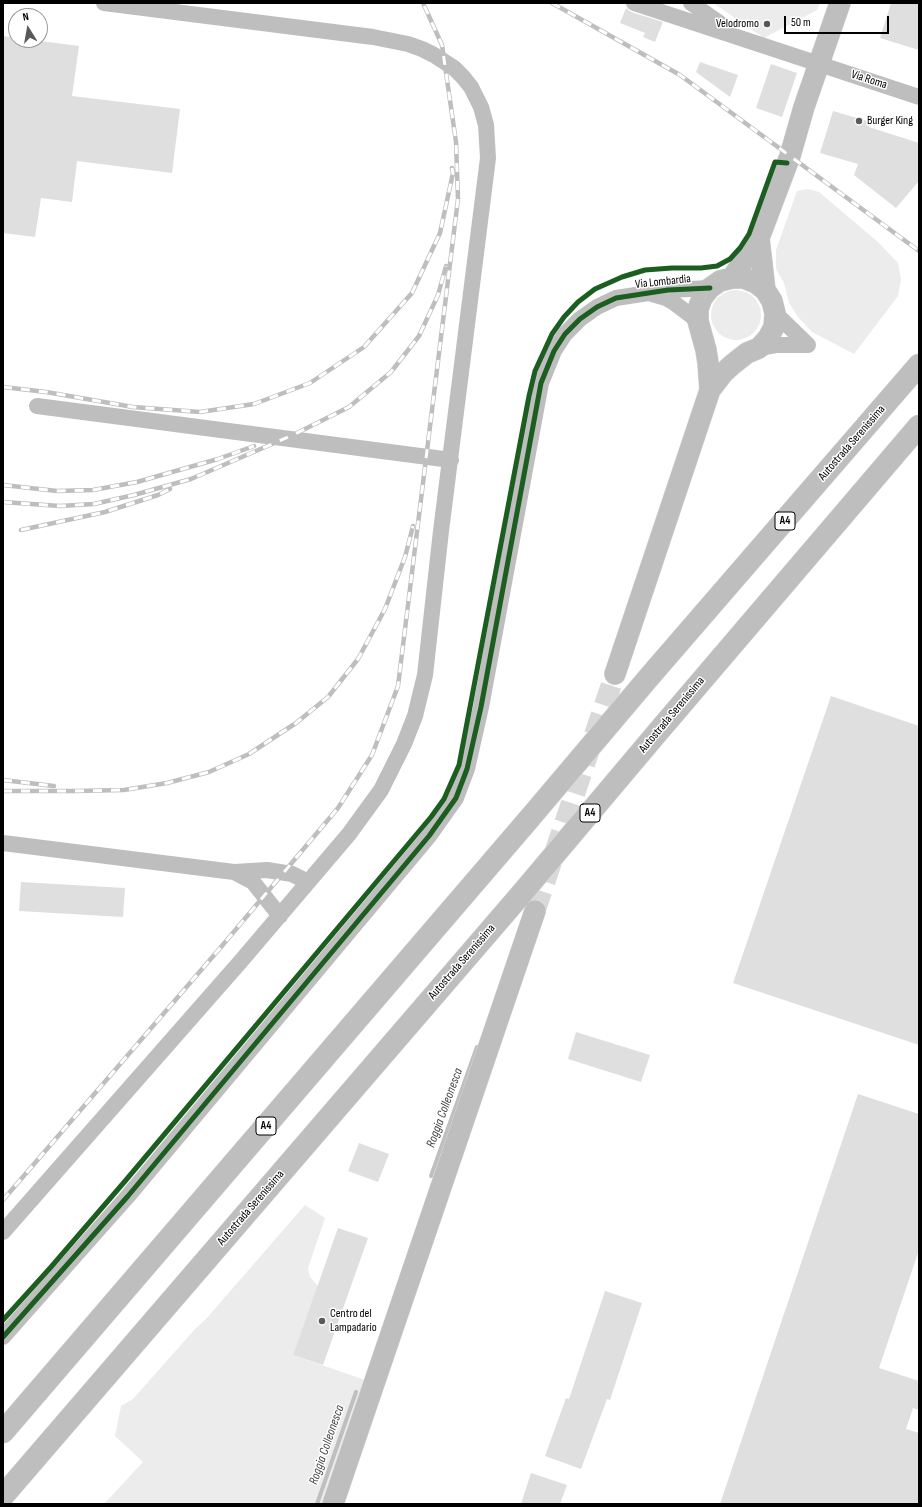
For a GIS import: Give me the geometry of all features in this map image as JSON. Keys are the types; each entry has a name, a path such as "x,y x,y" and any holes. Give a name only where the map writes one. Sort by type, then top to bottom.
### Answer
{"highway":[{"name":"Autostrada Serenissima","path":"3,1432 529,820 650,676 919,365"},
{"name":"Autostrada Serenissima","path":"3,1496 523,892 919,426"}],"main road":[{"path":"732,278 759,238 787,163 840,3"},
{"path":"759,238 765,290"},
{"path":"615,674 710,390 723,373 768,338 774,326 775,313 772,301 765,290 756,283 744,278 732,278 720,281 710,288 702,298 698,309 700,328 708,363 710,390"},
{"path":"700,328 710,344 721,351 734,354 753,350"},
{"path":"333,1504 535,911"}],"street":[{"path":"3,1232 280,916 349,834 382,790 404,744 415,716 425,675 488,158 486,125 471,87 463,77 445,61 422,49 408,44 373,37 104,3"},
{"name":"Via Roma","path":"634,3 919,97"},
{"path":"691,3 742,39"},
{"name":"Via Lombardia","path":"3,1337 128,1196 429,836 456,798 467,769 481,707 541,382 554,351 565,334 580,319 596,307 616,298 636,294 710,288"},
{"name":"Via Lombardia","path":"636,294 652,294 666,298 700,328"},
{"path":"753,350 776,345 808,345 775,313"},
{"path":"37,406 451,460"},
{"path":"3,843 234,872 267,870 292,874 308,882"},
{"path":"234,872 253,882 280,916"}],"shaded area":[{"name":"Velodromo","path":"713,3 820,3 817,10 764,38"},
{"path":"808,189 819,192 878,242 898,263 901,280 898,296 854,354 812,332 798,317 789,303 784,283 776,269 776,250 797,191"},
{"path":"731,290 741,290 754,297 761,310 761,320 754,333 741,340 731,340 722,336 715,329 711,320 711,310 715,301 722,294"},
{"path":"305,1205 325,1218 308,1268 310,1277 318,1286 293,1355 365,1380 322,1504 104,1504 143,1462 115,1436 121,1406 133,1399 195,1329 206,1319"}],"building":[{"path":"891,3 919,3 919,50 880,38"},
{"path":"626,8 631,12 663,22 655,42 643,37 645,33 620,23"},
{"path":"3,36 8,37 8,48 48,48 48,42 79,46 72,96 180,109 172,173 77,161 72,202 41,198 35,237 3,233"},
{"path":"700,62 738,75 730,97 696,72"},
{"path":"771,64 797,73 782,117 756,108"},
{"path":"833,111 871,122 869,127 919,143 919,181 896,208 854,175 858,164 820,153"},
{"path":"831,696 919,726 919,1045 733,983"},
{"path":"21,882 125,888 123,917 19,911"},
{"path":"576,1032 650,1055 641,1082 568,1059"},
{"path":"858,1094 919,1114 919,1250 879,1368 919,1381 919,1410 913,1408 906,1429 919,1433 919,1504 720,1504"},
{"path":"359,1143 389,1154 378,1182 348,1171"},
{"name":"Centro del Lampadario","path":"338,1228 368,1238 323,1365 293,1355"},
{"path":"605,1291 642,1303 610,1400 607,1399 581,1469 545,1456 566,1398 569,1399"},
{"path":"531,1473 567,1485 560,1504 521,1504"}],"waterway":[{"name":"Roggia Colleonesca","path":"431,1176 477,1047"},
{"name":"Roggia Colleonesca","path":"317,1504 356,1392"}],"tunnel":[{"path":"535,911 615,674"}],"railway":[{"path":"3,1200 221,947 338,808 372,755 398,686 458,199 456,142 442,45 423,3"},
{"path":"552,3 680,75 919,251"},
{"path":"3,387 46,392 133,407 200,412 254,404 310,383 364,347 412,293 440,233 453,173 452,168"},
{"path":"3,502 60,506 94,504 134,495 191,479 293,435 349,407 391,372 419,336 438,295 446,266"},
{"path":"3,485 57,491 93,490 137,482 218,459 254,446"},
{"path":"21,530 105,512 158,495 170,489"},
{"path":"3,791 124,790 167,783 209,772 249,754 296,723 328,697 358,659 385,609 405,557 413,526"},
{"path":"3,780 54,786"}],"cycle path":[{"path":"3,1320 126,1180 431,817 444,799 459,765 529,396 535,371 552,334 564,317 578,302 595,289 622,277 645,270 717,266 730,259 740,248 749,234 775,162 787,163"},
{"path":"3,1337 128,1196 429,836 456,798 467,769 481,707 541,383 554,351 565,334 580,319 597,307 616,298 668,290 710,288"}],"place":[{"name":"Velodromo","path":"767,24"},
{"name":"Burger King","path":"859,121"},
{"name":"Centro del Lampadario","path":"322,1321"}]}
